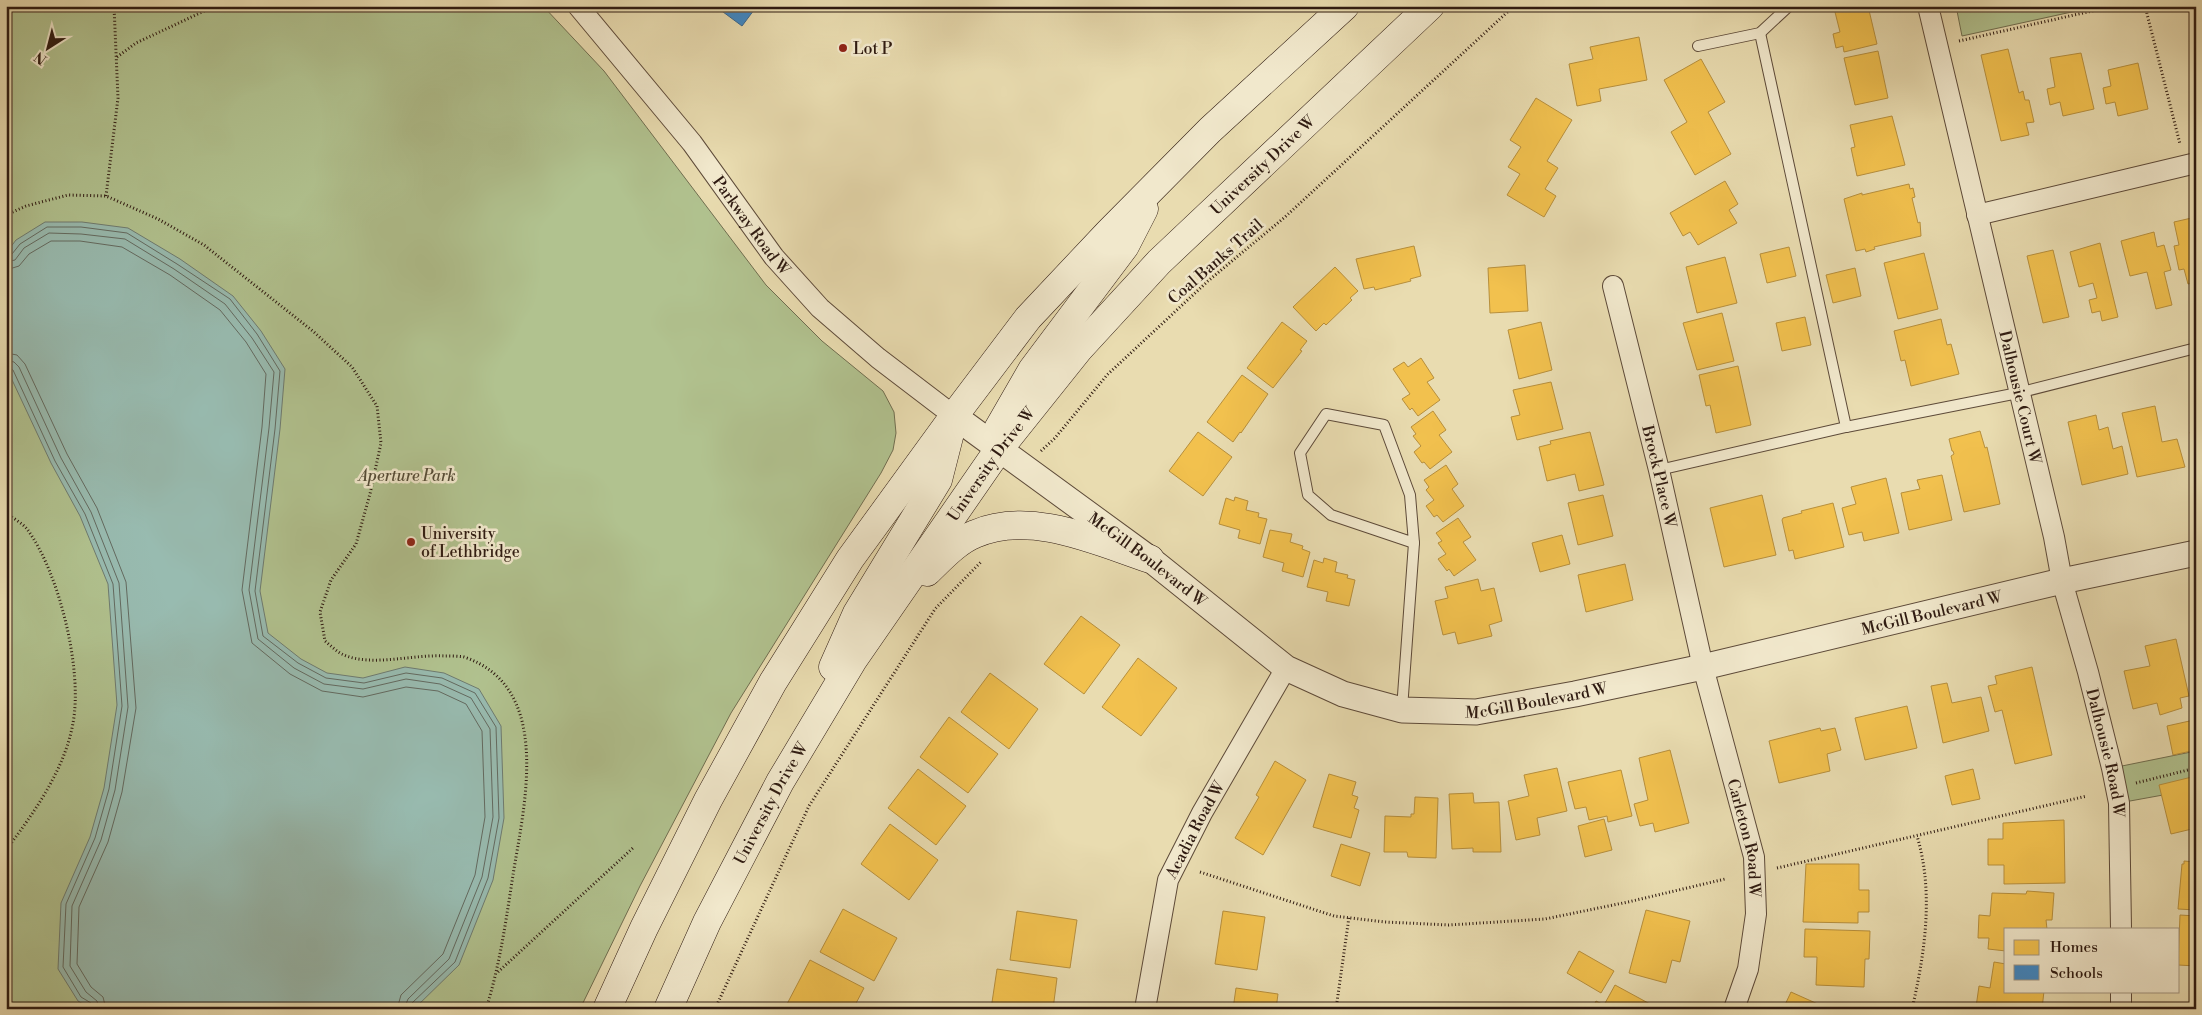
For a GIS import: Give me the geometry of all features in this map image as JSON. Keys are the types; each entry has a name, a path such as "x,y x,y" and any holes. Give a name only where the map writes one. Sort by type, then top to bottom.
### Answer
{"main road":[{"path":"607,1009 644,928 708,800 773,682 850,559 954,416 1028,318 1210,130 1345,6"},
{"name":"University Drive W","path":"668,1009 707,922 780,782 853,660 999,449 1079,349 1159,262 1430,6"},
{"path":"999,449 998,428 1032,370 1125,246 1155,185"},
{"path":"780,782 857,613 938,480 954,416"},
{"path":"894,601 953,548 974,534 992,528 1027,526 1062,530 1150,559"}],"street":[{"name":"Parkway Road W","path":"578,6 692,143 774,257 820,308 878,358 954,416"},
{"name":"Dalhousie Court W","path":"1928,6 2018,393 2054,537 2062,581"},
{"path":"1977,215 2196,163"},
{"name":"Brock Place W","path":"1613,286 1659,470 1703,667"},
{"name":"McGill Boulevard W","path":"954,416 1150,559 1286,668 1342,694 1402,710 1476,712 1703,667 2062,581 2196,553"},
{"name":"Dalhousie Road W","path":"2062,581 2088,672 2119,803 2120,928"},
{"name":"Carleton Road W","path":"1703,667 1754,857 1756,914 1748,969 1734,1009"},
{"name":"Acadia Road W","path":"1145,1009 1168,880 1193,830 1286,668"},
{"path":"2121,992 2121,1009"}],"lane":[{"path":"1698,46 1760,33 1789,6"},
{"path":"1760,33 1846,427"},
{"path":"1659,470 1846,427 2018,393 2196,348"},
{"path":"1402,710 1414,543 1410,495 1384,424 1326,414 1300,453 1308,495 1331,515 1414,543"}],"path":[{"path":"106,196 118,98 114,6"},
{"path":"116,57 136,43 215,6"},
{"name":"Coal Banks Trail","path":"1023,467 1055,438 1107,375 1208,282 1286,217 1514,6"},
{"path":"1958,41 2114,6"},
{"path":"2145,6 2181,146"},
{"path":"6,215 26,206 68,195 106,196 158,219 204,245 314,332 352,368 377,406 381,443 372,486 356,544 331,580 320,612 325,642 343,655 369,660 431,655 463,657 491,670 512,694 525,732 528,780 498,972 486,1009"},
{"path":"6,512 26,528 51,570 68,633 76,688 73,723 61,762 24,827 6,850"},
{"path":"715,1009 809,806 935,609 981,562 990,549 992,528"},
{"path":"2128,785 2196,768"},
{"path":"1769,870 2087,796"},
{"path":"1912,1009 1923,961 1926,916 1924,860 1917,836"},
{"path":"498,972 634,847"},
{"path":"1200,872 1334,916 1385,922 1449,925 1545,919 1725,879"},
{"path":"1336,1009 1349,918"}],"green space":[{"name":"Aperture Park","path":"6,6 543,6 604,71 766,285 822,341 883,391 894,412 896,433 893,450 881,473 731,713 640,886 580,1009 6,1009"},
{"path":"1956,6 2099,6 1962,36"},
{"path":"2196,751 2196,789 2119,803 2112,768"}],"water":[{"path":"45,222 82,222 128,228 180,259 233,296 261,331 285,369 280,429 260,591 268,633 301,659 327,673 363,678 405,667 444,673 479,689 501,726 504,818 493,880 459,965 414,1009 91,1009 78,1001 58,969 61,903 90,837 104,788 117,705 108,584 80,516 51,463 6,367 6,253 16,240"}],"building: Homes":[{"path":"1840,6 1868,6 1877,44 1844,52 1843,46 1836,48 1833,34 1840,32 1834,8"},
{"path":"1639,37 1647,80 1599,89 1601,101 1577,106 1569,64 1593,59 1590,47"},
{"path":"2008,49 2019,93 2023,91 2025,100 2029,100 2034,122 2026,123 2029,135 2001,141 1981,55"},
{"path":"1878,51 1888,98 1855,105 1844,58"},
{"path":"2081,53 2094,109 2063,116 2060,102 2050,105 2047,89 2055,87 2050,58"},
{"path":"1701,59 1725,102 1708,112 1731,154 1695,175 1671,132 1687,122 1664,80"},
{"path":"2138,63 2148,109 2118,116 2115,102 2106,104 2103,88 2111,86 2108,70"},
{"path":"1536,98 1572,120 1547,161 1558,168 1545,189 1556,196 1544,217 1507,195 1520,174 1508,167 1521,147 1510,140"},
{"path":"1892,116 1905,165 1857,176 1851,148 1855,147 1850,125"},
{"path":"1725,181 1738,204 1729,210 1737,223 1698,245 1690,232 1683,236 1670,213"},
{"path":"1909,184 1910,189 1913,188 1915,197 1912,198 1918,223 1920,222 1921,236 1874,247 1875,249 1866,252 1865,249 1856,251 1844,199 1862,193 1862,195"},
{"path":"2196,217 2196,282 2188,284 2184,269 2179,270 2174,246 2179,245 2174,222"},
{"path":"2154,232 2157,247 2164,245 2171,270 2164,272 2172,305 2156,309 2147,272 2130,276 2121,241"},
{"path":"2100,243 2118,317 2102,321 2100,311 2092,313 2089,300 2097,298 2093,283 2079,287 2070,252"},
{"path":"1414,246 1421,276 1410,279 1411,281 1375,290 1374,287 1364,289 1356,259"},
{"path":"1789,247 1796,276 1767,283 1760,254"},
{"path":"2053,250 2069,317 2043,323 2027,256"},
{"path":"1924,253 1938,309 1898,319 1884,263"},
{"path":"1725,257 1737,303 1697,313 1686,267"},
{"path":"1525,265 1528,311 1490,313 1488,268"},
{"path":"1335,267 1358,291 1350,298 1352,300 1326,325 1324,323 1316,331 1293,307"},
{"path":"1855,268 1861,296 1833,303 1826,275"},
{"path":"1722,313 1734,361 1697,370 1683,323"},
{"path":"1805,317 1811,345 1782,351 1776,323"},
{"path":"1941,319 1947,345 1951,344 1959,374 1911,386 1905,360 1901,361 1894,331"},
{"path":"1282,322 1307,341 1300,350 1302,351 1273,388 1247,368"},
{"path":"1541,322 1552,370 1519,379 1508,330"},
{"path":"1421,358 1434,378 1427,382 1440,400 1418,416 1412,408 1410,410 1402,399 1410,394 1393,369 1404,362 1408,367"},
{"path":"1738,366 1751,425 1716,433 1710,405 1706,406 1699,375"},
{"path":"1242,375 1268,394 1233,442 1207,422"},
{"path":"1551,382 1563,429 1517,440 1511,417 1520,415 1513,390"},
{"path":"2155,406 2162,442 2177,439 2185,467 2137,477 2122,413"},
{"path":"1433,411 1446,430 1439,435 1452,452 1430,469 1424,462 1422,463 1414,452 1421,446 1413,436 1416,434 1411,427"},
{"path":"2096,415 2099,430 2108,427 2113,449 2122,446 2128,474 2082,485 2068,422"},
{"path":"2196,430 2196,457 2190,432"},
{"path":"1980,431 1985,448 1987,447 2000,504 1964,512 1951,456 1954,454 1949,439"},
{"path":"1198,432 1232,457 1203,496 1169,471"},
{"path":"1590,432 1604,485 1579,491 1575,474 1547,481 1539,447 1551,444 1550,441"},
{"path":"1446,465 1458,484 1452,489 1464,506 1443,522 1437,515 1434,517 1426,506 1434,500 1426,490 1429,487 1424,480"},
{"path":"1942,475 1952,520 1909,530 1901,493 1920,489 1917,480"},
{"path":"1886,478 1899,533 1864,541 1862,532 1849,535 1842,508 1856,504 1851,487"},
{"path":"1603,495 1613,536 1578,545 1568,503"},
{"path":"1762,495 1776,555 1724,567 1710,508"},
{"path":"1235,497 1248,501 1246,510 1259,513 1258,517 1267,519 1260,544 1238,538 1240,530 1219,524 1226,498 1234,501"},
{"path":"1833,503 1844,547 1795,559 1793,550 1789,551 1783,518 1802,513 1801,511"},
{"path":"1458,518 1471,537 1463,542 1476,560 1454,576 1449,569 1447,571 1438,559 1446,554 1438,543 1442,541 1436,533"},
{"path":"1270,530 1292,534 1290,542 1303,546 1302,549 1310,552 1303,577 1282,571 1284,563 1263,557"},
{"path":"1562,535 1570,564 1540,572 1532,543"},
{"path":"1324,558 1337,562 1335,572 1348,575 1347,578 1355,580 1349,606 1326,601 1328,592 1307,587 1314,560 1323,563"},
{"path":"1625,564 1633,600 1586,612 1578,575"},
{"path":"1478,579 1481,591 1494,588 1502,621 1489,625 1492,636 1458,644 1455,632 1443,635 1435,601 1448,598 1445,587"},
{"path":"1081,616 1120,645 1084,694 1044,664"},
{"path":"2176,639 2189,696 2180,698 2182,708 2160,715 2157,703 2133,709 2124,671 2150,666 2145,646"},
{"path":"1138,658 1177,688 1141,736 1102,707"},
{"path":"2032,667 2052,755 2015,764 2002,710 1995,712 1988,686 1997,684 1995,676"},
{"path":"990,673 1038,709 1009,749 961,712"},
{"path":"1947,683 1952,703 1981,697 1989,731 1943,743 1931,686"},
{"path":"1907,706 1917,748 1865,760 1855,718"},
{"path":"949,717 998,754 968,793 920,757"},
{"path":"2194,720 2196,750 2173,755 2167,726"},
{"path":"1820,728 1821,731 1835,728 1841,750 1827,754 1830,771 1779,783 1769,741"},
{"path":"1670,750 1689,823 1655,832 1653,823 1640,826 1634,804 1648,800 1639,758"},
{"path":"1275,761 1306,780 1263,855 1235,838 1259,797 1256,795"},
{"path":"1557,768 1567,811 1537,818 1540,835 1516,840 1508,801 1529,796 1524,775"},
{"path":"918,769 966,806 936,845 888,808"},
{"path":"1973,769 1980,799 1952,805 1945,776"},
{"path":"1621,770 1632,816 1608,822 1607,816 1589,820 1586,807 1575,809 1568,782"},
{"path":"1329,774 1356,782 1352,795 1358,797 1354,808 1359,810 1351,838 1313,827"},
{"path":"2196,776 2196,828 2171,834 2159,785"},
{"path":"1473,793 1474,803 1499,802 1501,852 1473,852 1473,848 1452,849 1449,794"},
{"path":"1415,797 1438,798 1436,858 1408,857 1407,852 1384,852 1385,816 1411,817 1411,814 1414,814"},
{"path":"1604,819 1612,850 1585,857 1578,826"},
{"path":"2064,820 2065,883 2004,884 2004,865 1988,865 1988,839 2003,839 2003,823"},
{"path":"890,824 938,860 909,900 861,864"},
{"path":"1341,844 1370,853 1360,886 1331,876"},
{"path":"2184,861 2196,862 2196,910 2178,909 2182,864 2184,864"},
{"path":"1806,864 1859,864 1859,890 1869,890 1869,912 1858,912 1858,923 1803,922"},
{"path":"2027,891 2054,893 2052,920 2046,920 2047,928 2004,928 2004,951 1988,949 1989,938 1978,938 1979,915 1990,916 1992,893 2026,894"},
{"path":"843,909 897,938 874,981 820,952"},
{"path":"1646,910 1690,921 1680,962 1672,960 1666,983 1629,973"},
{"path":"1017,911 1077,920 1070,968 1010,960"},
{"path":"1223,911 1265,917 1257,970 1215,964"},
{"path":"2180,915 2196,916 2196,966 2180,965"},
{"path":"1805,929 1870,931 1869,959 1865,959 1864,987 1816,985 1817,957 1804,957"},
{"path":"1579,951 1614,971 1601,993 1567,973"},
{"path":"810,960 864,988 853,1009 796,1009 787,1004"},
{"path":"1994,962 2004,964 2004,992 2044,992 2042,1009 1976,1007 1979,986 1990,988"},
{"path":"997,969 1057,978 1053,1009 991,1009"},
{"path":"1615,985 1650,1004 1647,1009 1592,1009 1596,1001 1604,1005"},
{"path":"1236,988 1278,994 1276,1009 1233,1009"},
{"path":"1791,992 1829,1009 1783,1009"},
{"path":"2192,994 2196,994 2196,1009 2189,1009"}],"building: Schools":[{"path":"715,6 757,6 742,26"}],"place":[{"name":"Lot P","path":"843,48"},
{"name":"University of Lethbridge","path":"411,542"}]}
